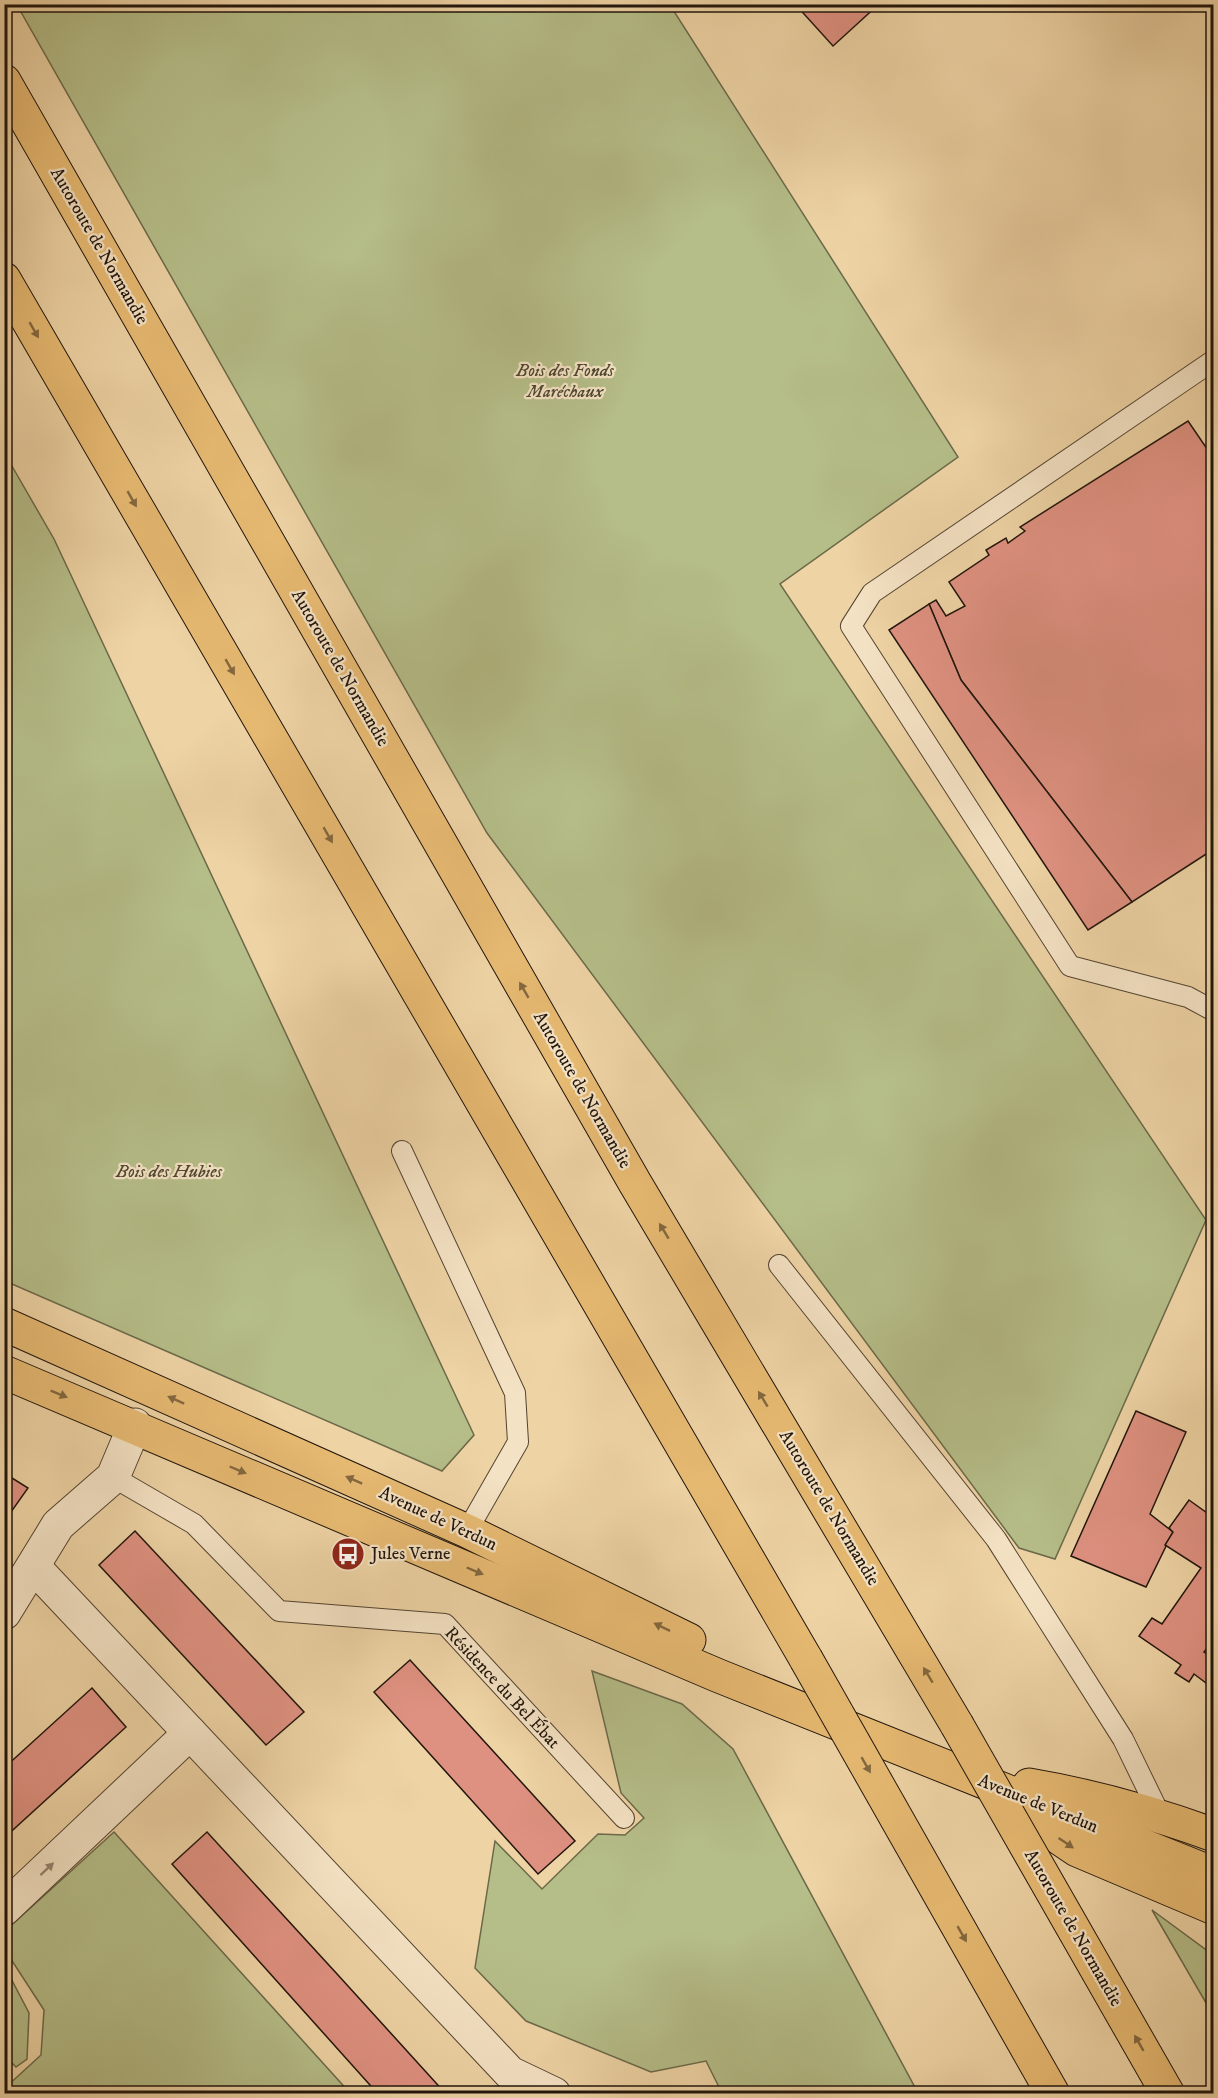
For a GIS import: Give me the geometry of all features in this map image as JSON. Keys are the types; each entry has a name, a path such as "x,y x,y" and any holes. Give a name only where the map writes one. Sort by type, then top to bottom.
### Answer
{"main road":[{"name":"Autoroute de Normandie","path":"4,81 635,1183 957,1725 1168,2094"},
{"path":"4,279 806,1659 1053,2094"},
{"name":"Avenue de Verdun","path":"4,1324 467,1531 695,1643 862,1733"},
{"name":"Avenue de Verdun","path":"4,1372 135,1425 719,1676 965,1774 1212,1900"},
{"path":"965,1774 1096,1797 1160,1815 1214,1835"}],"street":[{"path":"4,1613 34,1568 58,1525 113,1477 135,1425"},
{"path":"34,1568 510,2073 554,2094"},
{"path":"4,1909 190,1733"}],"lane":[{"path":"1214,360 872,593 851,626 1070,966 1188,997 1214,1011"},
{"path":"402,1151 515,1393 518,1442 467,1531"},
{"path":"779,1265 996,1539 1123,1739 1160,1815"},
{"name":"Résidence du Bel Ébat","path":"113,1477 194,1524 279,1611 445,1624 624,1818"}],"green space":[{"name":"Bois des Fonds Maréchaux","path":"17,5 670,5 958,457 780,584 1206,1220 1055,1559 1019,1548 487,833"},
{"name":"Bois des Hubies","path":"5,454 54,539 474,1435 442,1471 5,1281"},
{"path":"592,1671 682,1704 733,1749 918,2093 722,2093 706,2061 651,2072 526,2021 475,1968 495,1841 542,1889 598,1834 625,1835 644,1818 621,1793"},
{"path":"114,1832 350,2093 5,2093 5,2088 41,2055 44,2010 5,1950 5,1931"},
{"path":"1152,1910 1213,1955 1213,2015"},
{"path":"5,1967 29,2013 27,2059 16,2067 5,2056"}],"building":[{"path":"795,4 879,4 833,46"},
{"path":"1188,421 1214,459 1214,849 1132,902 961,680 929,604 936,600 946,616 965,606 949,582 989,555 986,550 1006,538 1008,543 1025,531 1020,527"},
{"path":"929,604 961,680 1132,902 1088,930 889,630"},
{"path":"1136,1411 1186,1432 1150,1514 1173,1532 1146,1587 1071,1556"},
{"path":"4,1473 28,1488 4,1522"},
{"path":"1189,1500 1214,1518 1214,1639 1204,1652 1214,1658 1214,1679 1210,1686 1194,1674 1189,1682 1175,1673 1181,1665 1139,1636 1152,1618 1162,1624 1201,1568 1165,1545 1173,1532 1169,1528"},
{"path":"135,1531 304,1712 266,1745 99,1565"},
{"path":"410,1660 575,1841 538,1874 374,1692"},
{"path":"92,1688 126,1727 4,1838 4,1768"},
{"path":"207,1832 446,2094 378,2094 172,1864"}],"place":[{"name":"Jules Verne","path":"348,1554"}]}
